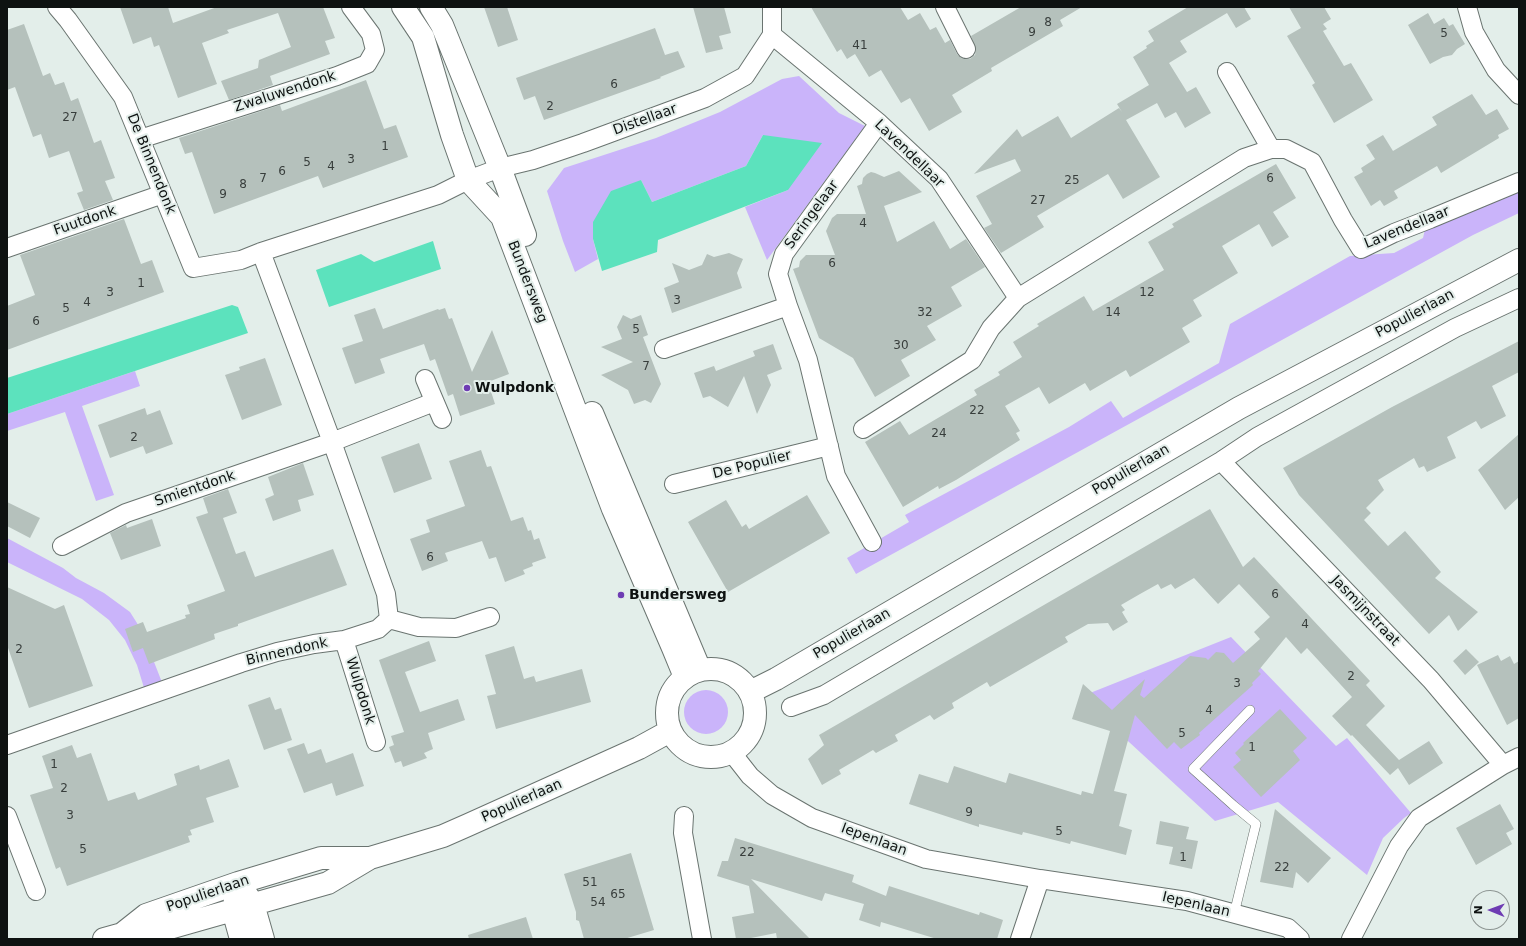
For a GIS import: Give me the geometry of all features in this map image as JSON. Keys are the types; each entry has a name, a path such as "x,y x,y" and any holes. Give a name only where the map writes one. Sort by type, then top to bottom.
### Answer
{"street":[{"name":"De Binnendonk","path":"57,7 123,97 193,268 241,260 261,252 438,195 468,180"},
{"name":"Zwaluwendonk","path":"140,139 336,76 367,64 375,50 371,34 351,7"},
{"name":"Bundersweg","path":"403,7 423,37 452,135 468,180 502,217 613,509 673,648 692,674"},
{"name":"Bundersweg","path":"431,7 442,25 500,168 592,414 692,674"},
{"path":"772,7 772,36"},
{"path":"945,7 966,49"},
{"path":"1467,7 1474,32 1496,70 1519,95"},
{"name":"Distellaar","path":"468,180 500,168 532,160 583,143 705,98 745,76 772,36"},
{"name":"Lavendellaar","path":"772,36 879,123 939,178 1018,298"},
{"path":"1227,72 1271,149"},
{"name":"Seringelaar","path":"788,306 778,274 784,254 879,123"},
{"name":"Lavendellaar","path":"863,429 972,360 991,328 1018,298 1244,158 1271,149 1286,150 1312,162 1343,220 1361,249 1394,233 1519,182"},
{"name":"Fuutdonk","path":"7,248 163,194"},
{"path":"261,252 332,442 386,594 389,620 419,627 456,628 490,617"},
{"name":"Populierlaan","path":"750,692 776,679 1239,408 1519,260"},
{"path":"791,707 824,695 1221,461 1258,437 1448,332 1519,298"},
{"path":"664,349 788,306 808,360 836,476 872,542"},
{"path":"424,379 442,419"},
{"path":"332,442 434,402"},
{"name":"Smientdonk","path":"62,546 126,513 332,442"},
{"name":"De Populier","path":"674,484 829,446"},
{"name":"Jasmijnstraat","path":"1221,461 1431,680 1511,761"},
{"name":"Binnendonk","path":"8,742 277,652 314,644 344,640 378,629 389,620"},
{"name":"Wulpdonk","path":"344,640 376,742"},
{"path":"714,669 728,673 741,680 750,692 754,705 755,719 751,732 744,744 732,753 718,758 704,757 690,753 678,744 670,731 666,716 668,702 674,688 692,674 714,669"},
{"name":"Populierlaan","path":"113,936 152,934 328,883 370,858 443,836 639,748 670,731"},
{"name":"Iepenlaan","path":"732,753 750,776 772,795 812,818 926,859 1187,901 1288,928 1300,939"},
{"path":"1351,939 1398,846 1419,818 1511,761"},
{"path":"7,816 36,891"},
{"path":"684,816 683,833 702,939"},
{"name":"Populierlaan","path":"113,936 146,914 238,883 321,858 370,858"},
{"path":"1020,939 1040,878"},
{"path":"238,883 243,907 241,939"},
{"path":"243,907 263,939"}],"lane":[{"path":"1234,914 1256,824 1193,768 1250,710"}],"shaded area":[{"path":"799,76 839,113 865,126 767,260 745,207 788,190 763,135 746,166 652,202 641,180 593,239 598,259 575,272 563,241 547,191 564,168 656,138 720,112 782,79"},
{"path":"763,135 822,143 788,190 658,240 657,252 602,271 593,239 593,222 611,191 641,180 652,202 746,166"},
{"path":"1519,187 1519,213 1473,235 856,574 847,558 909,522 905,515 1069,427 1111,401 1123,418 1219,363 1230,324 1350,256 1394,253 1423,238 1426,225"},
{"path":"433,241 441,269 329,307 316,270 361,254 374,262"},
{"path":"232,305 238,307 248,333 7,414 7,378"},
{"path":"135,371 140,386 82,406 114,495 96,501 65,412 7,431 7,414"},
{"path":"7,538 63,568 76,578 104,593 130,612 142,631 163,685 145,691 137,665 125,640 109,620 82,599 7,562"},
{"path":"1231,637 1336,746 1347,738 1411,813 1383,838 1367,875 1278,802 1215,821 1080,697"},
{"path":"702,690 710,690 715,691 722,696 727,703 727,721 722,728 715,733 702,734 694,731 687,724 684,716 684,708 687,700 694,693"}],"building":[{"path":"120,7 168,7 173,23 217,7 323,7 335,38 325,41 330,54 270,76 273,85 229,100 221,81 258,68 259,60 291,47 278,13 227,30 229,33 202,43 217,84 178,98 159,45 154,47 151,37 133,44"},
{"path":"484,7 507,7 518,40 498,47"},
{"path":"693,7 724,7 731,33 719,36 723,49 706,53"},
{"path":"811,7 900,7 908,20 920,13 930,30 936,27 945,43 950,40 957,54 961,58 970,59 975,55 976,50 971,36 1021,7 1082,7 1060,20 1063,26 991,68 992,71 952,95 962,112 929,131 910,98 901,103 881,70 869,77 855,54 847,59 841,49 837,52"},
{"path":"1188,7 1244,7 1251,19 1236,28 1227,13 1180,41 1187,52 1169,63 1187,92 1196,87 1211,113 1185,128 1176,112 1165,118 1157,103 1126,120 1160,177 1123,199 1108,174 1037,216 1044,227 1001,253 984,228 992,224 976,196 1021,171 1015,159 974,174 1017,129 1022,137 1058,116 1071,138 1119,108 1122,112 1117,104 1149,85 1133,57 1147,48 1146,46 1154,41 1148,31"},
{"path":"1289,7 1324,7 1331,19 1323,24 1327,29 1323,31 1344,66 1351,63 1373,100 1334,123 1312,85 1315,83 1287,36 1301,28"},
{"path":"1428,13 1434,24 1444,18 1449,26 1453,24 1465,44 1457,49 1452,55 1443,57 1430,64 1408,25"},
{"path":"24,24 43,76 50,73 55,85 64,82 71,101 78,98 94,143 101,140 115,178 105,181 113,200 84,210 77,193 83,191 69,151 49,158 41,134 33,137 15,87 7,90 7,30"},
{"path":"655,28 665,55 678,51 685,67 660,77 661,78 544,120 535,96 524,100 516,78"},
{"path":"366,80 384,129 396,125 408,157 323,188 318,176 214,214 192,152 185,154 179,138 280,105 282,111"},
{"path":"1472,94 1486,115 1497,109 1509,129 1498,135 1499,138 1441,173 1437,166 1394,191 1398,198 1384,206 1380,200 1371,206 1354,177 1363,172 1361,168 1375,159 1366,145 1383,135 1393,151 1437,125 1432,117"},
{"path":"1276,164 1296,198 1273,212 1289,237 1272,247 1259,224 1222,246 1238,273 1193,300 1202,316 1182,328 1190,342 1130,377 1126,370 1090,391 1085,383 1049,404 1039,387 1005,406 1020,431 1016,433 1020,440 956,480 939,489 938,486 903,507 865,442 900,421 909,435 977,395 974,390 1000,375 998,372 1022,357 1013,342 1039,326 1037,324 1084,296 1093,311 1164,270 1148,242 1174,227 1172,224"},
{"path":"899,171 922,192 884,206 897,242 934,221 950,249 966,239 985,267 951,287 962,306 927,326 936,340 901,360 910,376 875,397 853,358 819,338 793,269 799,267 800,261 806,255 835,255 826,231 832,218 837,214 866,214 857,186 862,184 863,178 867,174 871,172 884,177"},
{"path":"124,219 141,264 152,260 164,292 7,350 7,306 35,295 20,255"},
{"path":"729,253 743,259 737,273 742,288 672,313 664,288 679,282 672,263 689,270 702,265 707,254 714,257"},
{"path":"375,308 383,329 438,309 445,308 449,319 452,318 472,372 492,330 509,374 488,382 495,404 460,416 453,394 448,396 435,359 430,361 424,344 380,359 385,373 355,384 342,348 363,341 354,315"},
{"path":"623,315 631,319 641,315 648,335 643,337 661,384 651,403 645,400 634,404 628,390 601,375 633,362 601,347 622,339 617,327"},
{"path":"1519,341 1519,372 1492,386 1506,416 1481,429 1476,421 1447,437 1456,458 1427,472 1424,466 1419,468 1414,458 1378,480 1384,490 1366,508 1371,513 1364,520 1388,546 1405,531 1441,572 1435,578 1478,612 1458,631 1449,615 1429,634 1299,495 1283,468 1392,407"},
{"path":"773,344 782,369 767,375 771,385 757,414 744,376 728,407 710,396 703,398 694,373 714,366 716,371 755,356 753,351"},
{"path":"265,358 282,405 242,420 225,375 240,370 239,367"},
{"path":"145,408 147,415 160,410 173,444 146,454 143,446 110,458 98,425"},
{"path":"1519,434 1519,497 1505,510 1478,470"},
{"path":"419,443 432,479 394,493 381,457"},
{"path":"481,450 487,467 491,466 511,521 523,517 528,531 531,530 534,540 539,538 546,558 532,563 533,566 523,570 525,574 505,582 496,557 489,559 482,541 445,553 448,561 422,571 410,539 430,532 426,520 465,506 449,461"},
{"path":"303,463 314,495 298,500 301,511 273,521 265,499 274,495 268,477"},
{"path":"228,489 237,513 223,518 236,554 245,551 255,577 333,549 347,585 238,624 238,626 214,634 215,639 149,664 143,648 133,652 125,629 143,622 147,632 186,618 185,615 190,614 187,605 225,591 196,517 208,513 203,498"},
{"path":"807,495 830,533 728,592 688,522 726,500 742,527 746,524 749,529"},
{"path":"7,502 40,518 30,538 7,526"},
{"path":"1210,509 1243,567 1254,557 1370,681 1366,685 1385,706 1366,725 1399,760 1429,741 1443,763 1409,785 1398,768 1390,775 1332,716 1352,697 1307,648 1301,654 1286,637 1258,671 1261,674 1252,683 1253,685 1199,733 1200,735 1181,749 1174,742 1167,749 1135,715 1114,791 1127,794 1119,826 1132,830 1126,855 1071,841 1070,844 1023,832 1022,835 979,824 979,827 909,804 919,774 948,783 954,766 1006,783 1009,773 1081,795 1082,791 1093,794 1110,731 1072,719 1083,684 1112,710 1145,679 1140,695 1144,698 1190,656 1206,658 1208,660 1216,652 1224,653 1233,663 1260,639 1254,632 1270,617 1239,584 1218,604 1194,578 1175,589 1171,584 1161,589 1158,584 1140,594 1121,605 1125,610 1122,612 1128,622 1113,631 1108,623 1088,624 1065,637 1068,642 990,687 987,682 952,703 954,708 934,720 930,715 895,735 898,741 876,753 873,750 839,770 841,774 822,785 808,759 824,745 819,735"},
{"path":"152,519 161,546 121,560 110,533 126,525 127,528"},
{"path":"7,587 55,609 64,605 93,686 29,708 7,645"},
{"path":"429,641 436,661 405,672 420,712 458,699 465,720 428,733 433,749 424,753 427,758 403,767 401,761 395,763 389,747 394,745 391,736 404,732 379,660"},
{"path":"514,646 524,679 534,676 536,682 582,669 591,702 496,729 487,696 496,694 485,655"},
{"path":"1466,649 1479,662 1465,675 1453,661"},
{"path":"1498,655 1501,661 1510,656 1514,664 1519,661 1519,718 1507,725 1477,665"},
{"path":"270,697 275,710 281,708 292,740 264,750 248,705"},
{"path":"1280,709 1307,738 1293,751 1300,760 1261,797 1233,767 1241,760 1235,753 1244,744 1243,743"},
{"path":"304,743 308,754 321,749 326,763 353,753 364,786 336,796 332,783 304,793 287,749"},
{"path":"72,745 77,758 91,753 108,801 135,792 138,800 177,785 174,774 199,765 200,770 229,759 239,787 206,798 214,822 190,830 192,835 188,836 190,842 67,886 60,867 56,869 30,795 53,788 42,756"},
{"path":"1500,804 1514,829 1506,833 1512,844 1476,865 1456,828"},
{"path":"1275,809 1331,858 1308,883 1296,872 1293,888 1260,882"},
{"path":"1160,821 1189,827 1186,839 1198,841 1192,869 1169,864 1173,847 1156,844"},
{"path":"735,838 854,875 852,882 886,896 889,886 979,915 980,912 1003,920 997,939 937,939 881,922 880,927 859,920 864,904 825,893 822,901 751,879 810,939 777,939 776,933 746,939 736,939 732,917 754,913 749,886 717,876 722,861 728,861"},
{"path":"631,853 654,930 624,939 584,939 579,921 576,920 576,912 564,874"},
{"path":"526,917 533,939 469,939 468,935"}],"place":[{"name":"Wulpdonk","path":"467,388"},
{"name":"Bundersweg","path":"621,595"}]}
